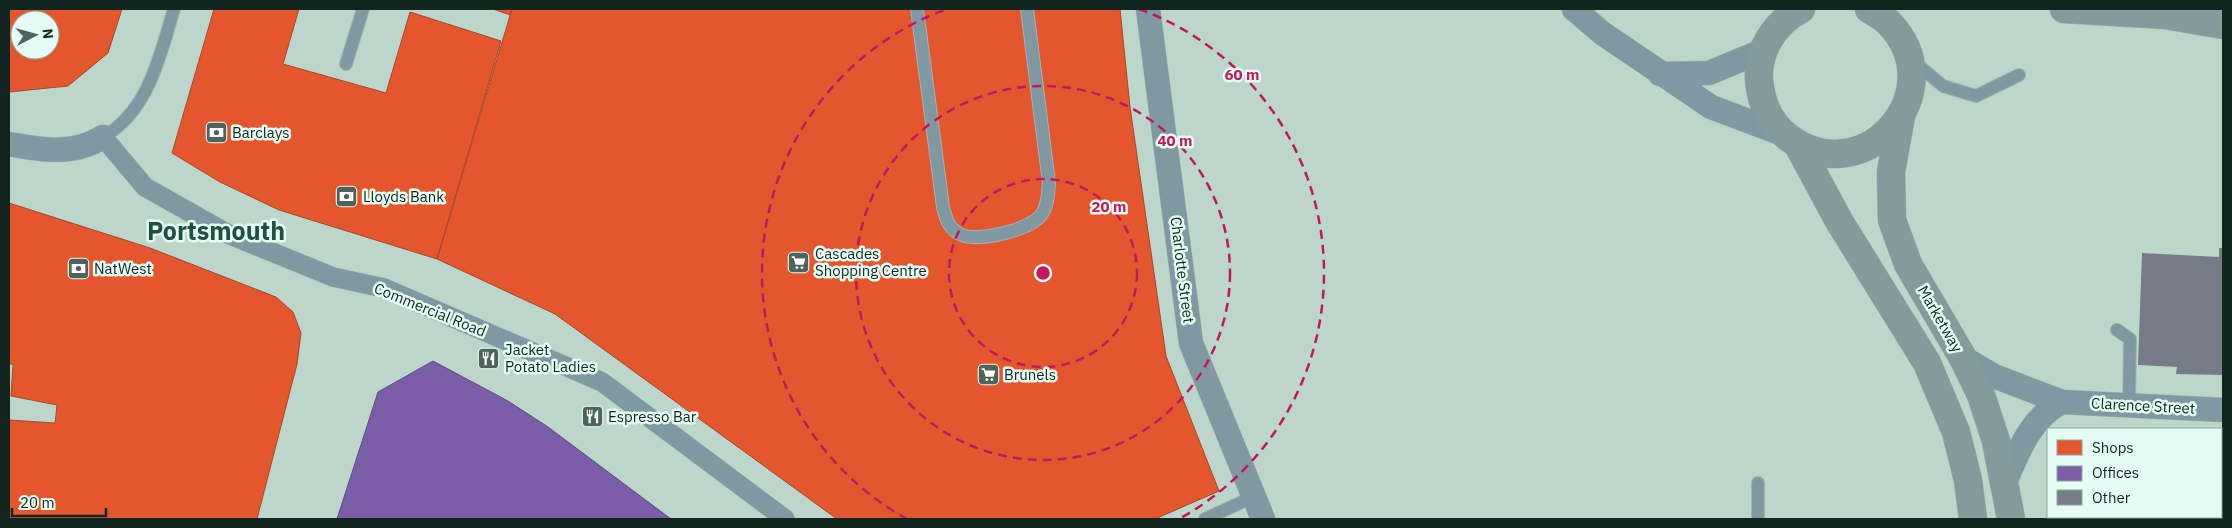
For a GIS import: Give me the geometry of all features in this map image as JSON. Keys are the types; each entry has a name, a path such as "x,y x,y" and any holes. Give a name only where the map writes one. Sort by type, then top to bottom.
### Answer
{"main road":[{"path":"1800,9 1770,29 1758,73 1760,95 1769,116 1790,139 1927,363 1956,432 1968,480 1973,519"},
{"path":"1790,139 1820,153 1844,154 1866,147 1886,135 1901,116 1909,98 1912,78 1910,59 1901,38 1888,21 1870,9"},
{"path":"2064,9 2165,15 2223,25"},
{"name":"Marketway","path":"1901,116 1891,172 1892,220 1908,264 1963,358 1981,395 1996,441 2011,519"}],"street":[{"name":"Charlotte Street","path":"1148,9 1191,343 1263,519"},
{"path":"1574,9 1602,33 1711,107 1790,139"},
{"path":"1660,74 1709,73 1770,29"},
{"path":"9,144 60,151 82,146 103,136"},
{"name":"Commercial Road","path":"103,136 145,187 230,235 333,277 384,288 602,382 785,519"},
{"name":"Clarence Street","path":"1963,358 1994,376 2062,402 2223,410"},
{"path":"2004,482 2025,440 2038,420 2050,408 2062,402"}],"lane":[{"path":"103,136 122,124 137,107 153,74 174,9"},
{"path":"346,64 363,9"},
{"path":"917,9 946,221 953,230 962,235 974,237 1014,231 1030,225 1042,214 1047,201 1049,184 1027,9"},
{"path":"1910,59 1943,86 1976,96 2019,74"},
{"path":"2117,330 2130,339 2129,404"},
{"path":"1758,483 1758,519"},
{"path":"1205,519 1253,497"}],"building: Shops":[{"path":"9,9 122,9 108,53 68,86 9,92"},
{"path":"214,9 299,9 283,64 386,93 410,12 501,41 437,259 279,210 220,182 172,153"},
{"path":"493,9 512,9 510,15"},
{"name":"Cascades Shopping Centre","path":"512,9 1120,9 1130,107 1166,356 1219,491 1155,519 837,519 555,314 437,259"},
{"path":"9,203 150,248 276,297 293,312 301,333 297,364 257,519 9,519 9,420 55,423 57,405 11,396 13,364 9,364"}],"building: Offices":[{"path":"433,361 508,401 548,427 671,519 337,519 378,392"}],"building: Other":[{"path":"2219,248 2223,248 2223,375 2176,374 2177,367 2138,365 2142,253 2219,257"}],"place":[{"name":"Barclays","path":"216,133"},
{"name":"Lloyds Bank","path":"347,197"},
{"name":"Cascades Shopping Centre","path":"799,263"},
{"name":"NatWest","path":"78,269"},
{"name":"Jacket Potato Ladies","path":"489,359"},
{"name":"Brunels","path":"988,375"},
{"name":"Espresso Bar","path":"592,417"}],"district":[{"name":"Portsmouth","path":"216,231"}]}
